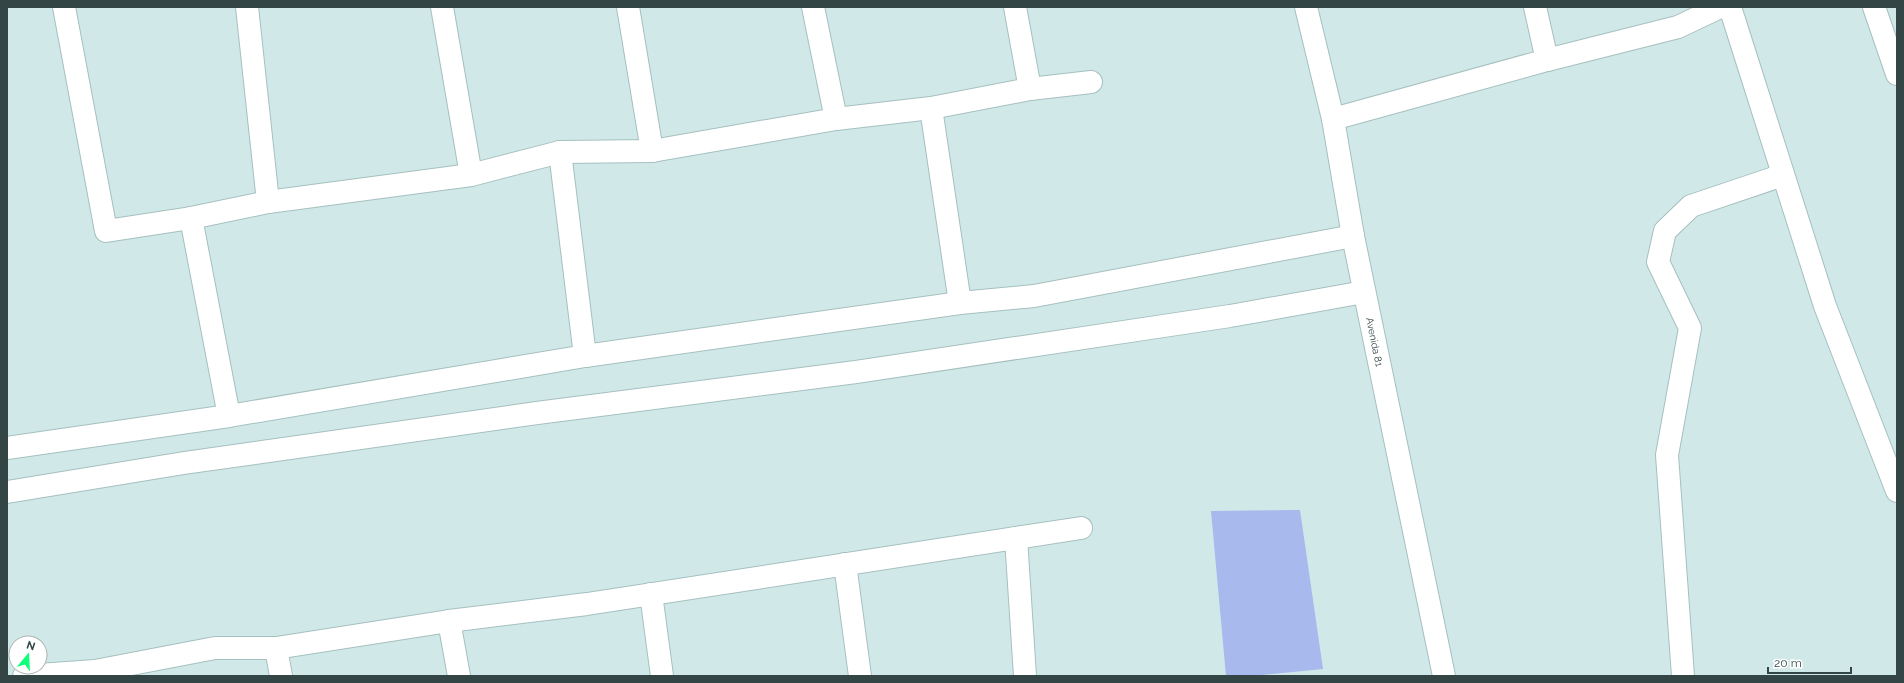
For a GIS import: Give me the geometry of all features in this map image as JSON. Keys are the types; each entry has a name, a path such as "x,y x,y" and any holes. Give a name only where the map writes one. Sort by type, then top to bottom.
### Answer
{"street":[{"path":"64,7 106,231 191,218 268,202 471,175 560,152 652,151 836,119 932,108 1030,89 1091,82"},
{"path":"247,7 268,202"},
{"path":"442,7 471,175"},
{"path":"628,7 652,151"},
{"path":"813,7 836,119"},
{"path":"1015,7 1030,89"},
{"name":"Avenida 81","path":"1306,7 1333,120 1364,292 1444,676"},
{"path":"1535,7 1547,60"},
{"path":"1333,120 1547,60 1678,27 1720,7"},
{"path":"1730,7 1825,306 1897,491"},
{"path":"1874,7 1897,74"},
{"path":"932,108 960,303"},
{"path":"560,152 585,356"},
{"path":"1683,676 1667,455 1690,328 1658,262 1665,231 1691,206 1783,175"},
{"path":"191,218 229,416"},
{"path":"7,448 229,416 585,356 960,303 1034,296 1353,236"},
{"path":"7,492 184,463 529,414 864,371 1230,316 1364,292"},
{"path":"24,676 96,674 215,648 276,648 448,621 651,594 1081,528"},
{"path":"1016,538 1025,676"},
{"path":"845,564 860,676"},
{"path":"651,594 662,676"},
{"path":"448,621 459,676"},
{"path":"276,648 281,676"}],"shaded area":[{"path":"7,7 1897,7 1897,676 7,676"},
{"path":"1300,510 1323,669 1251,676 1226,676 1211,511"}]}
